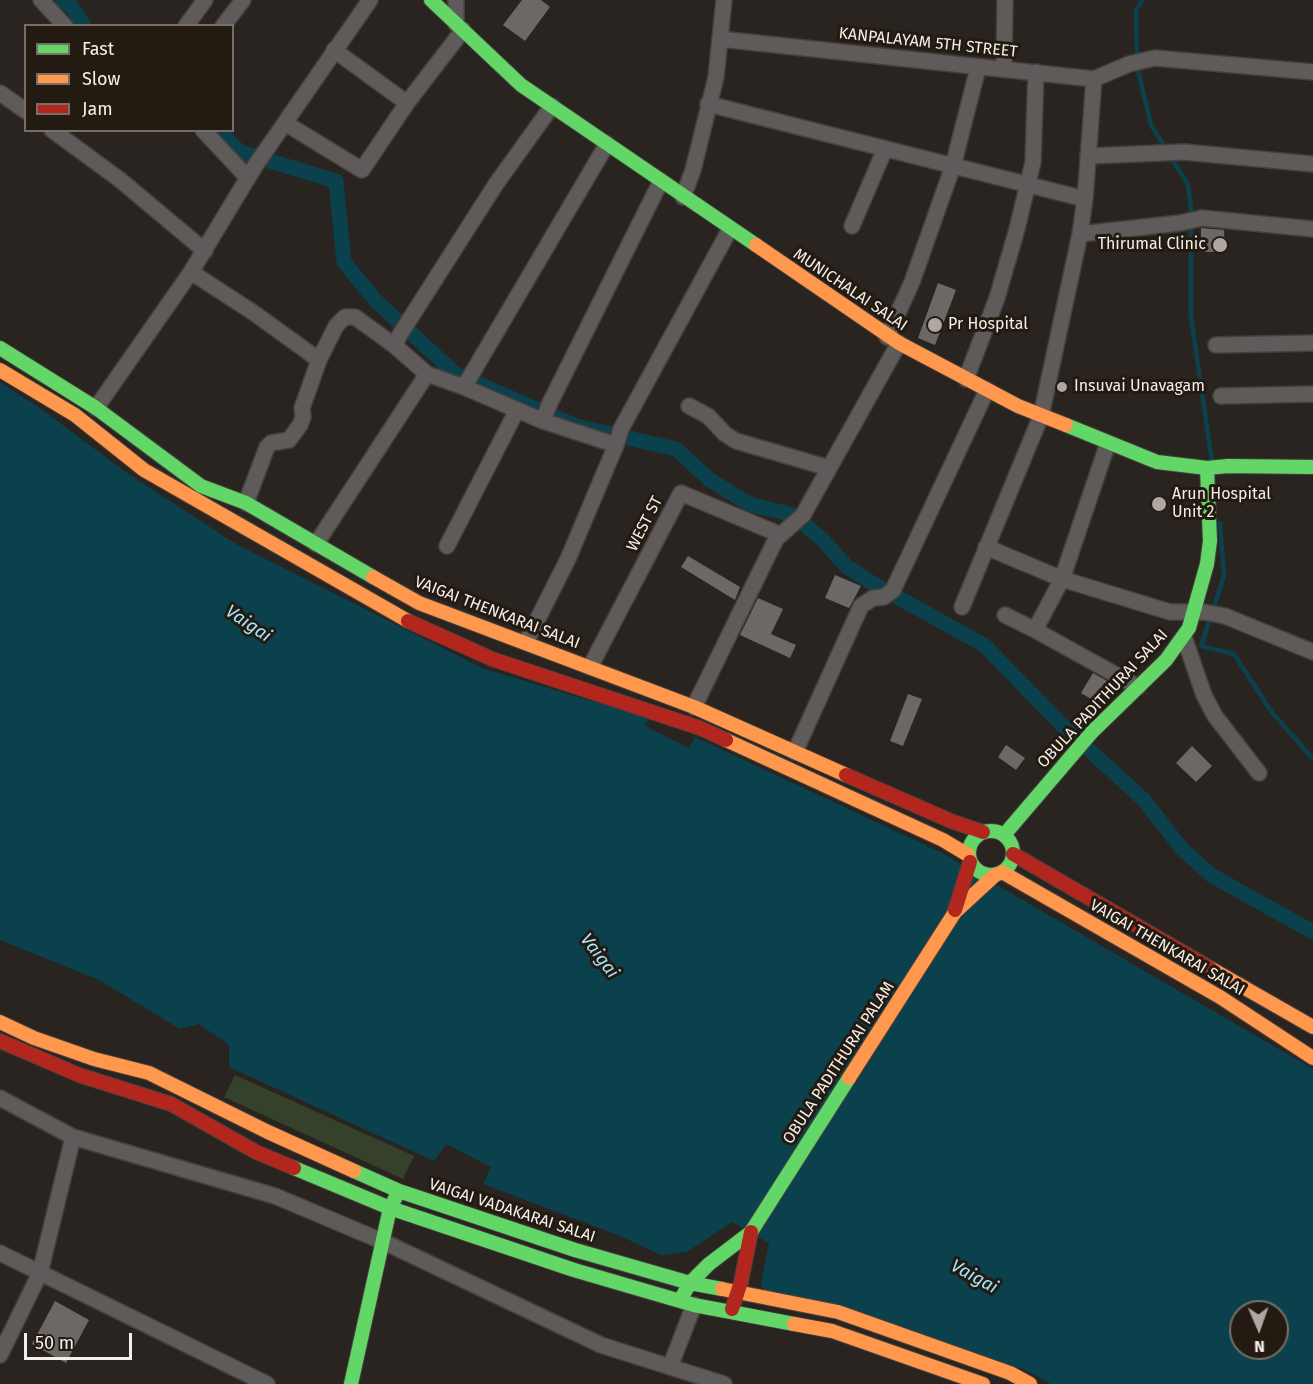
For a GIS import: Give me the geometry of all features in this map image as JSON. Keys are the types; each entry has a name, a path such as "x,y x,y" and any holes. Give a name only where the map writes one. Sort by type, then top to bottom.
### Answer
{"main road":[{"name":"MUNICHALAI SALAI","path":"431,0 521,85 893,340 966,379 1041,416 1157,462 1207,468 1228,466 1313,467"},
{"name":"VAIGAI THENKARAI SALAI","path":"0,348 96,408 201,486 246,503 419,603 694,707 951,821 983,832"},
{"path":"0,370 75,415 144,470 411,623 492,659 700,728 943,840 969,858 980,872 998,874 1008,868 1013,846 1004,835 990,830 983,832 972,841 969,858"},
{"name":"OBULA PADITHURAI SALAI","path":"1004,835 1075,750 1166,660 1199,612 1210,541 1207,468"},
{"name":"VAIGAI THENKARAI SALAI","path":"1013,854 1313,1027"},
{"name":"OBULA PADITHURAI PALAM","path":"955,912 969,858"},
{"name":"VAIGAI THENKARAI SALAI","path":"998,874 1220,997 1313,1058"},
{"name":"OBULA PADITHURAI PALAM","path":"687,1303 690,1283 709,1264 751,1232 955,912 998,874"},
{"name":"VAIGAI VADAKARAI SALAI","path":"0,1022 34,1038 94,1059 149,1073 268,1132 399,1191 575,1250 690,1283 739,1288 838,1312 1010,1373 1030,1384"},
{"path":"0,1041 79,1075 171,1104 256,1152 390,1208 574,1270 687,1303 832,1331 983,1384"},
{"path":"351,1384 390,1208 399,1191"},
{"name":"OBULA PADITHURAI PALAM","path":"731,1312 739,1288 751,1232"}],"street":[{"path":"41,0 64,24"},
{"path":"187,24 205,0"},
{"path":"225,24 243,0"},
{"path":"96,408 191,272 251,172 370,0"},
{"path":"285,123 362,170 459,27 456,0"},
{"path":"683,197 693,170 716,77 724,0"},
{"path":"1004,68 1005,0"},
{"name":"KANPALAYAM 5TH STREET","path":"720,39 978,68 1004,68 1094,78 1129,64 1155,58 1313,72"},
{"path":"334,50 406,103"},
{"path":"694,707 776,539 792,525 829,468 893,340 953,166 978,68"},
{"path":"966,379 997,298 1028,184 1033,162 1036,72"},
{"path":"962,607 1041,416 1080,234 1089,156 1094,78"},
{"path":"0,93 24,110"},
{"path":"708,104 1085,199"},
{"path":"397,341 496,184 552,106"},
{"path":"55,132 119,179 205,251"},
{"path":"205,132 251,172"},
{"path":"464,387 607,144"},
{"path":"852,226 885,149"},
{"path":"1089,156 1185,152 1313,164"},
{"path":"543,421 661,181"},
{"path":"1080,234 1180,223 1202,218 1313,229"},
{"path":"526,642 568,559 621,429 730,229"},
{"path":"191,272 254,313 319,360"},
{"path":"246,503 267,447 271,443 289,440 300,424 303,417 302,408 319,360 336,326 345,317 356,317 397,341 427,374 464,387 543,421 616,445"},
{"path":"1216,345 1313,343"},
{"path":"316,544 427,374"},
{"path":"795,752 861,606 873,598 888,593 987,390"},
{"path":"1221,396 1313,394"},
{"path":"689,406 708,416 725,434 736,441 829,468"},
{"path":"447,546 518,410"},
{"path":"1035,630 1062,579 1108,443"},
{"name":"WEST ST","path":"590,667 681,493 792,525"},
{"path":"986,548 1062,579 1170,612 1199,612 1225,616 1313,652"},
{"path":"1005,615 1138,687"},
{"path":"1184,636 1204,695 1215,716 1259,773"},
{"path":"0,1098 73,1137 275,1196 384,1242 601,1345 724,1384"},
{"path":"0,1355 40,1273 73,1137"},
{"path":"0,1253 267,1384"},
{"path":"670,1366 687,1303"}],"green space":[{"path":"235,1075 414,1156 403,1179 224,1097"}],"water":[{"name":"Vaigai","path":"0,382 44,411 127,473 236,544 484,669 649,718 645,726 689,748 695,737 942,853 1313,1069 1313,1384 1051,1384 1021,1368 765,1291 761,1284 769,1243 732,1222 687,1252 661,1255 620,1236 483,1184 491,1167 446,1144 434,1161 229,1067 229,1045 199,1024 180,1029 99,980 0,940"}],"building":[{"path":"522,0 541,0 550,7 525,41 503,25"},
{"path":"1201,228 1224,230 1225,252 1201,252"},
{"path":"938,283 956,290 935,345 918,338"},
{"path":"688,556 740,587 735,600 681,567"},
{"path":"835,575 861,586 849,608 825,598"},
{"path":"758,598 783,609 771,634 796,645 790,658 740,635"},
{"path":"1093,673 1109,682 1096,702 1081,693"},
{"path":"908,694 922,699 903,746 890,741"},
{"path":"1006,745 1025,758 1016,770 998,757"},
{"path":"1192,746 1212,766 1196,782 1176,763"},
{"path":"55,1301 89,1320 66,1363 32,1344"}],"waterway":[{"path":"63,0 72,7 83,24"},
{"path":"1142,0 1136,11 1137,66 1151,125 1166,149"},
{"path":"220,132 240,152 336,181 344,262 376,301 457,375 576,426 676,449 710,480 749,504 793,515 823,540 846,566 872,583 984,645 1063,726 1144,800 1182,849 1211,875 1313,932"},
{"path":"1170,156 1188,184 1191,209 1191,317 1212,462"},
{"path":"1220,523 1224,576 1201,646 1234,654 1271,711 1313,759"}],"traffic: fast":[{"path":"431,0 521,85 756,245"},
{"path":"0,348 96,408 201,486 246,503 373,577"},
{"path":"1066,425 1157,462 1207,468 1228,466 1313,467"},
{"path":"1004,835 1092,732 1166,660 1189,628 1207,564 1210,541 1207,468"},
{"path":"991,831 1000,832 1007,837 1012,844 1013,853 1012,862 1007,869 1000,874 991,875 982,874 975,869 970,862 969,853 970,844 975,837 982,832 991,831"},
{"path":"682,1297 690,1283 709,1264 751,1232 849,1078"},
{"path":"294,1168 390,1208 574,1270 694,1305 794,1324"},
{"path":"354,1171 399,1191 575,1250 690,1283 722,1289"},
{"path":"351,1384 390,1208 399,1191"}],"traffic: slow":[{"path":"756,245 899,343 1018,406 1066,425"},
{"path":"0,370 75,415 144,470 408,621"},
{"path":"373,577 419,603 694,707 846,775"},
{"path":"726,740 943,840 968,855"},
{"path":"1002,872 1220,997 1313,1058"},
{"path":"849,1078 955,912 995,875"},
{"path":"1210,968 1313,1027"},
{"path":"0,1022 34,1038 94,1059 149,1073 268,1132 354,1171"},
{"path":"722,1289 838,1312 1010,1373 1030,1384"},
{"path":"794,1324 832,1331 983,1384"}],"traffic: jam":[{"path":"408,621 492,659 700,728 726,740"},
{"path":"846,775 951,821 983,832"},
{"path":"1013,854 1210,968"},
{"path":"955,910 970,862"},
{"path":"0,1041 79,1075 171,1104 256,1152 294,1168"},
{"path":"732,1309 741,1282 751,1232"}],"place":[{"name":"Thirumal Clinic","path":"1220,245"},
{"name":"Pr Hospital","path":"935,325"},
{"name":"Insuvai Unavagam","path":"1062,387"},
{"name":"Arun Hospital Unit 2","path":"1159,504"}]}
